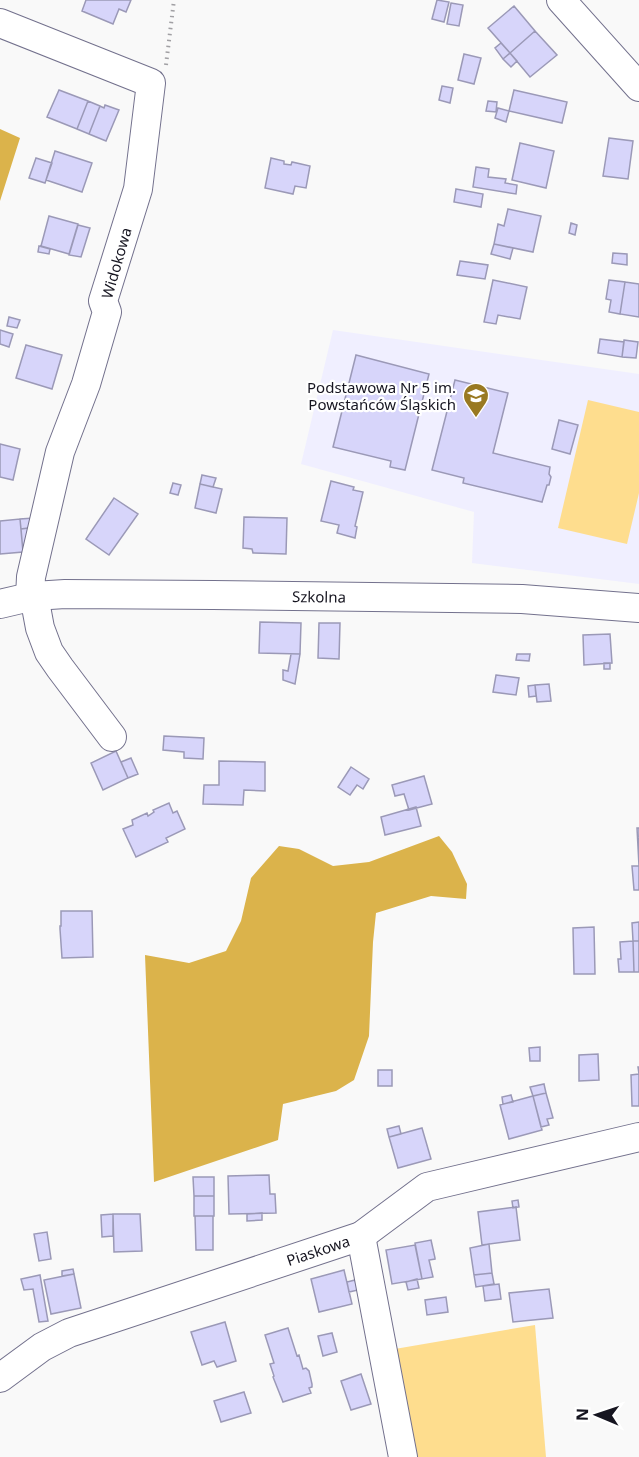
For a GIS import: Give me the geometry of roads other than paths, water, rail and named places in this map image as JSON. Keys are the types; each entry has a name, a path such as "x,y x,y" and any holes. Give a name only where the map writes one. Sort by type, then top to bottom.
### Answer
{"street":[{"path":"561,0 639,87"},
{"name":"Widokowa","path":"0,23 152,83 138,189 103,302 107,312 86,384 60,452 31,577 32,597"},
{"name":"Szkolna","path":"0,604 32,597 77,594 522,599 639,608"},
{"path":"32,597 49,652 112,737"},
{"name":"Piaskowa","path":"0,1378 42,1347 69,1333 362,1236 427,1187 639,1137"},
{"path":"362,1236 403,1457"}],"place":[{"name":"Podstawowa Nr 5 im. Powstańców Śląskich","path":"476,419"}]}
